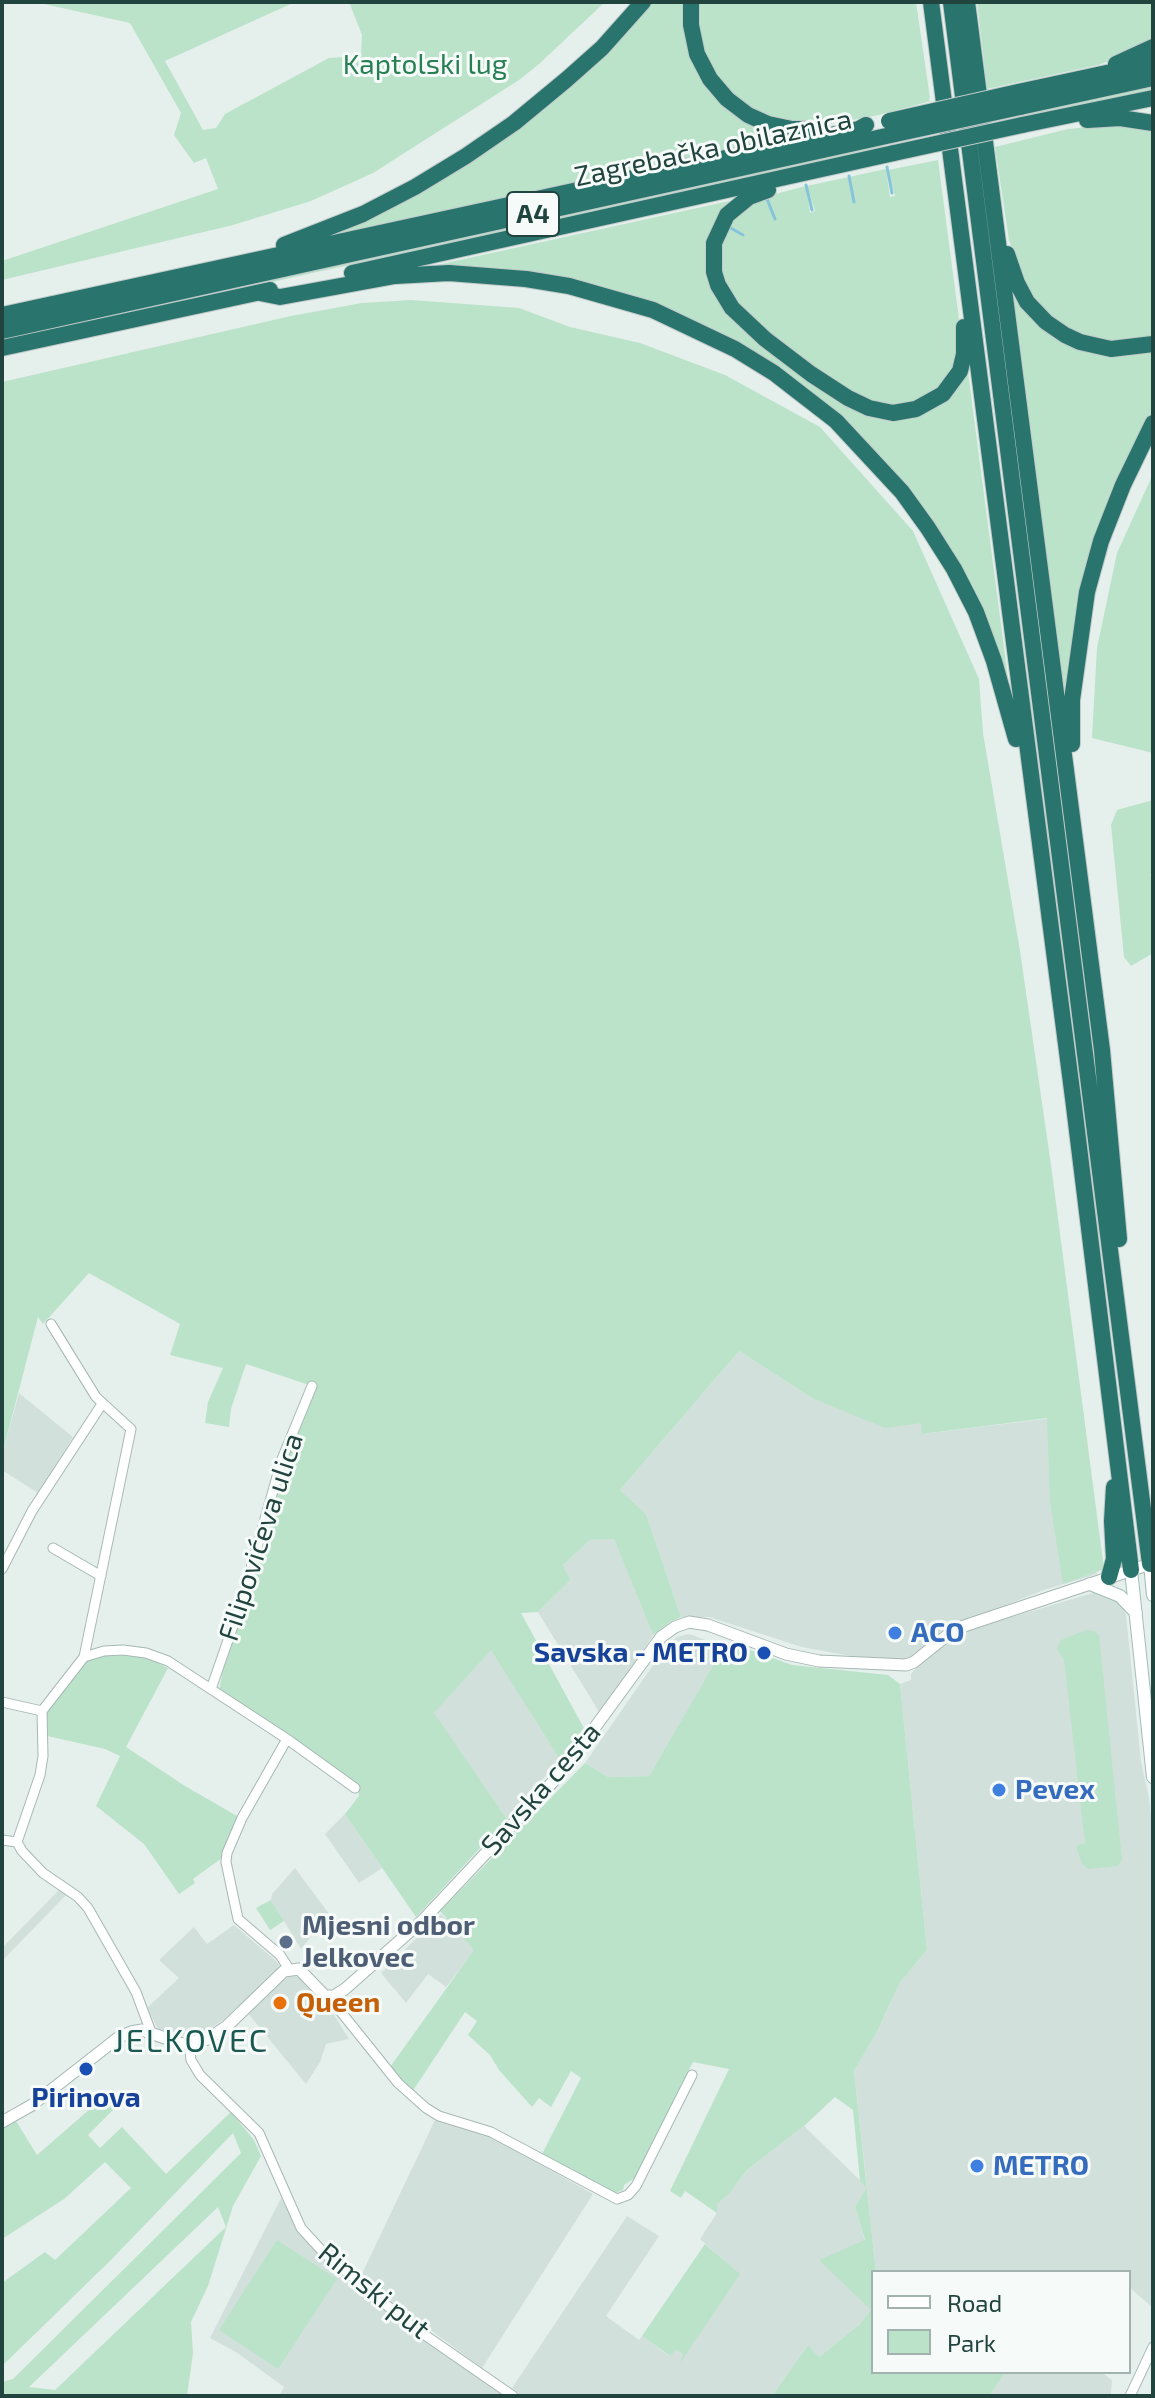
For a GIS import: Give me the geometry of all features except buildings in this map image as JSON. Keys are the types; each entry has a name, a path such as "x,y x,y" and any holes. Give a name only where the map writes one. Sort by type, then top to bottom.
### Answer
{"highway":[{"path":"205,270 217,261 273,249 363,214 441,172 514,123 555,89 602,48 643,2"},
{"path":"691,2 693,39 703,67 718,90 737,108 768,124 792,129 866,125 890,128"},
{"path":"922,2 933,78 944,100"},
{"path":"931,2 1131,1570"},
{"path":"951,2 1152,1564"},
{"path":"968,5 1102,1050 1120,1261 1114,1282"},
{"path":"1071,82 1079,75 1121,62 1153,47"},
{"path":"1019,100 1071,82 1153,63"},
{"name":"Zagrebačka obilaznica","path":"2,331 890,128 1019,100 1153,78"},
{"path":"1022,125 1153,98"},
{"path":"1022,125 1051,128 1108,118 1153,123"},
{"path":"2,315 859,129 866,125"},
{"name":"Zagrebačka obilaznica","path":"2,348 1022,125"},
{"path":"809,172 793,184 757,194 734,208 718,232 713,258 718,285 732,308 765,339 811,374 848,398 877,410 902,412 931,403 948,388 963,362 965,339 962,306 967,282"},
{"path":"990,187 998,205 1011,267 1022,294 1039,316 1065,335 1096,346 1126,349 1153,344"},
{"path":"260,293 280,297 395,276 462,274 526,279 569,286 653,310 724,343 774,373 836,421 871,457 902,492 954,569 976,612 994,661 1012,719 1029,821 1038,835"},
{"path":"1070,797 1074,769 1072,700 1087,592 1112,513 1153,423"},
{"path":"1109,1577 1114,1559 1111,1501 1119,1470"}],"main road":[{"path":"1152,1564 1153,1595"},
{"path":"1131,1570 1153,1777"},
{"path":"1090,1584 1120,1596 1136,1613"}],"street":[{"path":"17,1842 40,1775 43,1756 42,1711 84,1657 131,1429 102,1404 51,1324"},
{"name":"Filipovićeva ulica","path":"211,1689 242,1600 282,1459 312,1386"},
{"path":"2,1569 32,1511 102,1404"},
{"path":"53,1548 101,1576"},
{"name":"Savska cesta","path":"329,1997 345,1989 434,1909 563,1771 661,1637 675,1627 689,1622 708,1625 786,1654 819,1661 906,1665 955,1629 1152,1564"},
{"path":"84,1657 104,1651 146,1653 168,1661 355,1788"},
{"path":"2,1702 42,1711"},
{"path":"287,1739 242,1818 226,1862 238,1919 280,1955 289,1969"},
{"path":"2,1840 17,1842"},
{"path":"17,1842 43,1873 78,1897 88,1908 136,1992 151,2032"},
{"path":"2,2122 32,2105 119,2037 131,2032 151,2032 189,2044 208,2039 227,2026 279,1974 289,1969 303,1972 320,1994 329,1997 398,2083 426,2108 439,2116 491,2132 617,2199 628,2195 636,2186 692,2075"},
{"name":"Rimski put","path":"189,2044 191,2060 200,2075 259,2133 301,2228 323,2252 409,2324 513,2396"},
{"path":"1130,2396 1153,2347"}],"shaded area":[{"path":"739,1351 812,1398 922,1423 923,1434 1084,1414 1097,1574 1044,1590 942,1630 916,1657 900,1665 802,1647 709,1617 681,1617 646,1514 620,1490"},
{"path":"19,1393 73,1437 38,1493 2,1470 2,1455"},
{"path":"614,1538 653,1635 601,1715 538,1612 569,1580 563,1565 590,1540"},
{"path":"1096,1592 1110,1595 1123,1607 1126,1615 1141,1762 1153,1834 1153,2308 1131,2289 1131,2270 876,2270 867,2190 855,2207 865,2241 871,2311 819,2357 808,2345 772,2396 522,2396 512,2388 627,2216 659,2236 606,2316 639,2340 642,2336 669,2356 675,2348 683,2354 739,2274 700,2239 717,2213 716,2204 729,2194 747,2170 804,2126 867,2187 854,2071 877,2032 899,1984 927,1950 900,1684 911,1680 911,1674 918,1665 955,1634"},
{"path":"689,1634 725,1647 649,1776 608,1777 585,1763 665,1648 677,1637"},
{"path":"491,1649 560,1760 507,1819 433,1713"},
{"path":"345,1814 382,1868 359,1883 325,1834"},
{"path":"295,1868 329,1914 301,1949 271,1900 272,1894"},
{"path":"60,1889 66,1895 2,1961 2,1948"},
{"path":"441,1914 475,1950 446,1987 428,1974 406,2003 381,1973"},
{"path":"234,1925 275,1960 279,1969 223,2020 201,2035 190,2037 158,2029 147,2008 179,1978 159,1960 194,1927 207,1944"},
{"path":"292,1975 300,1978 334,2015 349,2039 326,2044 320,2062 306,2084 247,2012"},
{"path":"435,2120 503,2143 593,2194 482,2368 360,2278"},
{"path":"281,2198 299,2231 329,2264 363,2293 505,2396 279,2396 284,2387 236,2352 210,2338"},
{"path":"1005,2374 1104,2374 1112,2380 1111,2396 989,2396"}],"green space":[{"name":"Kaptolski lug","path":"35,2 295,2 165,61 203,130 216,128 225,114 329,58 361,56 362,35 349,2 605,2 519,80 373,173 311,201 233,225 2,280 2,261 218,189 206,158 194,163 174,135 181,113 130,23"},
{"path":"650,2 686,2 688,44 759,128 789,137 318,240 422,190"},
{"path":"698,2 916,2 928,99 931,101 825,125 768,118 741,103 713,73 699,37"},
{"path":"977,2 1153,2 1153,39 1098,65 987,89"},
{"path":"1153,85 1153,90 1031,116 1031,112"},
{"path":"1118,124 1153,130 1153,337 1111,342 1087,338 1068,329 1050,317 1027,290 1009,240 995,147 1068,129"},
{"path":"883,144 884,148 2,341 2,336"},
{"path":"938,160 960,327 958,361 942,387 910,405 877,405 838,386 743,312 720,274 720,245 729,223 760,198 806,186 810,213 815,211 807,186 886,169 890,197 895,196 888,170"},
{"path":"734,200 722,213 718,300 889,420 968,372 1009,686 988,627 848,426 634,298 423,268"},
{"path":"1012,289 1019,301 1115,356 1153,351 1153,411 1119,477 1066,714"},
{"path":"411,300 519,308 570,327 640,343 725,375 820,427 913,531 979,679 983,733 1020,951 1051,1165 1104,1569 1063,1584 1050,1502 1047,1418 922,1434 921,1423 885,1428 812,1398 739,1351 620,1490 646,1514 681,1617 653,1635 614,1539 590,1540 563,1565 570,1580 538,1612 521,1613 585,1730 560,1760 491,1650 434,1713 507,1819 416,1917 345,1814 359,1796 358,1787 219,1691 284,1466 315,1387 246,1364 231,1409 229,1427 205,1423 208,1402 223,1368 170,1355 180,1324 89,1273 43,1324 38,1317 2,1446 2,382 291,316 362,303"},
{"path":"1153,474 1153,753 1092,738 1097,648 1117,553"},
{"path":"1153,800 1153,872 1150,875 1153,878 1153,953 1131,966 1124,957 1111,825 1117,810"},
{"path":"1086,1630 1099,1635 1122,1859 1118,1866 1088,1869 1082,1864 1076,1846 1085,1843 1064,1660 1057,1649 1061,1640"},
{"path":"727,1642 792,1665 888,1675 900,1684 927,1950 899,1984 877,2032 854,2071 867,2188 860,2181 853,2110 835,2097 804,2126 747,2170 717,2204 717,2213 685,2191 681,2198 670,2191 729,2069 693,2062 635,2178 615,2193 542,2154 581,2078 571,2071 551,2107 539,2098 532,2107 499,2070 490,2055 468,2035 477,2021 465,2012 412,2092 390,2067 474,1950 440,1911 585,1763 608,1777 649,1776"},
{"path":"104,1656 143,1656 168,1668 126,1747 237,1816 222,1858 193,1879 195,1883 179,1894 144,1844 96,1806 120,1756 105,1749 47,1736 47,1712 86,1661"},
{"path":"271,1900 284,1921 270,1930 256,1908"},
{"path":"113,2089 115,2108 88,2135 100,2148 122,2127 166,2174 231,2112 254,2140 261,2156 233,2206 208,2286 191,2322 193,2353 187,2396 2,2396 2,2382 13,2379 241,2153 233,2133 112,2259 2,2366 2,2283 45,2252 55,2260 131,2188 105,2162 64,2199 2,2239 2,2129 16,2121 37,2155","holes":["218,2207 226,2227 55,2390 29,2387"]},
{"path":"867,2188 876,2270 871,2270 871,2310 819,2260 865,2240 855,2207"},
{"path":"277,2240 337,2279 278,2369 219,2330"},
{"path":"705,2244 740,2274 680,2363 683,2354 676,2349 670,2356 642,2336"},
{"path":"871,2310 871,2374 1005,2374 989,2396 772,2396 808,2345 819,2357 860,2324"}],"waterway":[{"path":"887,167 892,193"},
{"path":"849,176 854,202"},
{"path":"806,185 812,210"},
{"path":"767,199 775,219"},
{"path":"729,227 743,235"}],"place":[{"name":"ACO","path":"895,1633"},
{"name":"Savska - METRO","path":"764,1653"},
{"name":"Pevex","path":"999,1790"},
{"name":"Mjesni odbor Jelkovec","path":"286,1942"},
{"name":"Queen","path":"280,2003"},
{"name":"Pirinova","path":"86,2069"},
{"name":"METRO","path":"977,2166"}],"district":[{"name":"JELKOVEC","path":"191,2041"}]}
